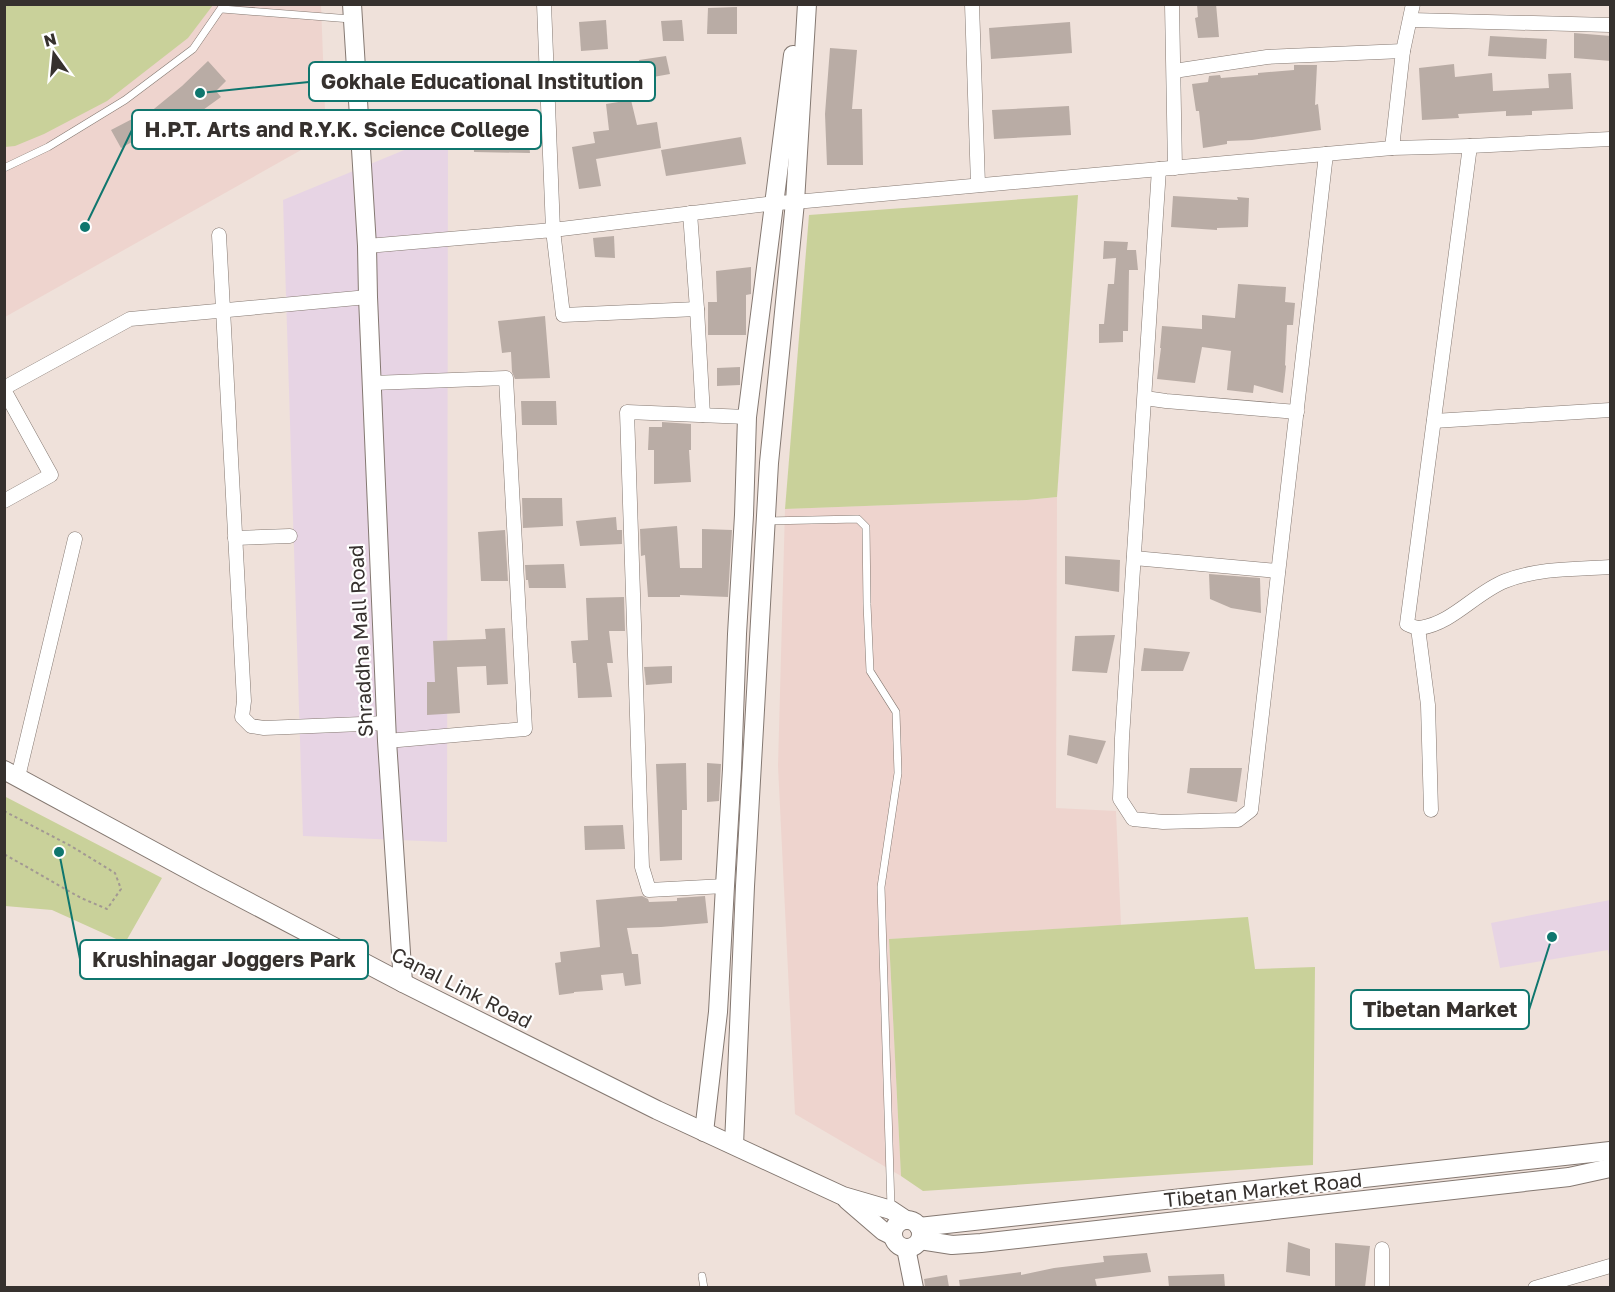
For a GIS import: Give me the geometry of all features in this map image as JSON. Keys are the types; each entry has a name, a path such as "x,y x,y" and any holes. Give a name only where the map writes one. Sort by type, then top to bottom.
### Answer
{"street":[{"path":"544,4 553,230 563,315 697,309"},
{"path":"704,1132 718,1012 732,769 747,417 794,46 796,4"},
{"path":"735,1145 745,886 769,463 795,202 807,4"},
{"path":"972,4 978,185"},
{"path":"1172,4 1174,168"},
{"path":"1392,148 1403,51 1413,4"},
{"path":"352,12 367,246 553,230 775,202 1392,148 1611,139"},
{"path":"1411,20 1611,25"},
{"path":"1173,71 1267,57 1403,51"},
{"path":"1470,146 1407,624 1418,628 1445,619 1480,594 1505,581 1547,571 1611,567"},
{"path":"1159,169 1120,799 1133,819 1162,822 1238,820 1251,810 1326,154"},
{"path":"690,213 703,415"},
{"path":"219,235 244,701 242,717 251,726 264,728 387,732 525,729 506,378 372,383"},
{"name":"Shraddha Mall Road","path":"367,246 387,732 403,983"},
{"path":"4,501 51,475 4,389 130,319 368,297"},
{"path":"1145,398 1297,412"},
{"path":"1434,421 1611,410"},
{"path":"725,886 649,890 642,867 627,412 747,417"},
{"path":"235,538 290,536"},
{"path":"11,773 75,539"},
{"path":"1134,558 1278,571"},
{"path":"1418,628 1428,705 1431,810"},
{"name":"Canal Link Road","path":"11,773 403,983 657,1110 843,1197 906,1230"},
{"name":"Tibetan Market Road","path":"906,1230 1611,1151"},
{"name":"Tibetan Market Road","path":"906,1230 952,1245 1569,1177 1611,1168"},
{"name":"Canal Link Road","path":"843,1197 883,1231 906,1230"},
{"path":"906,1230 914,1287"},
{"path":"1382,1249 1382,1287"},
{"path":"1535,1287 1611,1266"}],"lane":[{"path":"4,168 48,147 125,100 193,49 223,7 352,12"},
{"path":"766,521 858,519 866,527 870,671 896,711 898,773 880,887 906,1230"},
{"path":"702,1276 704,1287"}],"path":[{"path":"4,811 115,873 121,889 107,909 81,898 4,854"}],"shaded area":[{"path":"5,5 321,5 326,136 5,317"},
{"path":"448,132 447,842 303,836 283,200"},
{"path":"1057,497 1056,808 1116,811 1121,925 889,939 901,1176 795,1114 778,766 785,509"},
{"path":"1610,900 1610,963 1608,950 1500,968 1491,923"}],"green space":[{"path":"4,5 213,5 188,38 107,101 44,134 15,146 5,147"},
{"path":"1078,195 1057,497 785,509 809,215"},
{"path":"4,796 162,878 125,943 52,910 5,906"},
{"path":"1248,917 1255,969 1315,967 1313,1165 923,1191 901,1176 889,939"}],"building":[{"path":"1197,4 1216,4 1219,37 1198,38 1195,18 1198,17"},
{"path":"737,7 737,34 707,34 708,8"},
{"path":"606,20 608,49 581,51 579,22"},
{"path":"682,20 684,41 663,41 661,21"},
{"path":"1070,22 1072,53 991,59 989,28"},
{"path":"1574,33 1611,36 1611,61 1574,58"},
{"path":"1490,36 1547,39 1546,59 1488,56"},
{"path":"830,48 857,50 852,109 862,109 863,165 827,165 825,114"},
{"path":"666,56 670,74 642,79 639,60"},
{"path":"208,61 226,81 216,91 221,97 196,115 201,124 176,141 169,134 148,146 141,137 121,148 111,130 136,117 138,122"},
{"path":"1454,64 1455,77 1492,73 1493,91 1549,88 1548,74 1571,73 1573,109 1532,111 1532,115 1506,116 1506,111 1458,114 1459,118 1422,120 1419,68"},
{"path":"1294,65 1317,65 1315,105 1318,104 1321,130 1252,140 1227,141 1227,144 1203,148 1199,111 1196,111 1192,84 1208,82 1209,76 1220,75 1221,78 1294,70"},
{"path":"631,100 637,125 657,122 661,148 596,159 601,186 579,189 572,147 595,143 593,132 609,130 606,104"},
{"path":"1069,106 1071,135 994,139 992,110"},
{"path":"527,122 530,153 474,152 473,126"},
{"path":"741,137 746,164 666,176 661,150"},
{"path":"1173,196 1238,200 1237,197 1249,198 1248,227 1217,228 1217,230 1171,227"},
{"path":"614,236 615,258 595,257 593,238"},
{"path":"1104,241 1128,242 1127,250 1136,250 1138,270 1129,270 1128,331 1123,331 1123,342 1099,343 1099,324 1104,324 1108,284 1114,284 1116,258 1103,259"},
{"path":"751,267 751,294 746,295 746,335 708,335 708,302 717,302 716,271"},
{"path":"1238,284 1286,287 1285,302 1295,303 1293,325 1287,325 1283,393 1254,385 1253,393 1227,390 1231,351 1202,347 1195,383 1157,379 1162,326 1202,329 1202,315 1235,318"},
{"path":"545,316 550,378 515,379 512,372 511,352 502,353 498,321"},
{"path":"740,367 740,385 717,386 717,368"},
{"path":"521,401 556,401 557,425 522,425"},
{"path":"662,422 691,424 691,450 689,450 691,482 654,484 654,450 648,450 649,427 662,427"},
{"path":"522,498 562,498 563,526 523,528"},
{"path":"616,517 617,530 622,530 622,544 580,546 576,521"},
{"path":"677,526 680,568 702,568 702,529 732,530 728,597 680,595 680,597 648,597 645,555 641,556 640,529"},
{"path":"505,530 508,581 481,581 478,532"},
{"path":"1065,556 1120,560 1119,592 1065,584"},
{"path":"564,564 566,588 529,588 525,565"},
{"path":"1209,574 1260,578 1261,613 1231,608 1210,599"},
{"path":"624,597 625,631 609,631 613,663 607,663 612,697 578,698 576,663 573,663 571,641 588,640 586,598"},
{"path":"505,628 508,684 487,685 486,666 457,667 460,713 427,715 427,682 435,682 433,641 486,639 485,629"},
{"path":"1115,635 1107,673 1072,671 1075,636"},
{"path":"1144,648 1190,652 1183,671 1141,671"},
{"path":"672,666 672,683 646,685 644,667"},
{"path":"1069,735 1106,741 1097,764 1067,755"},
{"path":"686,763 687,810 682,810 682,860 660,861 656,764"},
{"path":"707,763 721,764 719,801 707,802"},
{"path":"1190,768 1242,768 1237,802 1187,793"},
{"path":"623,825 625,849 585,850 584,826"},
{"path":"642,896 649,902 677,901 677,898 705,896 708,923 627,928 632,954 638,954 641,984 625,986 623,973 601,975 603,990 559,995 555,963 561,962 560,952 600,947 596,900"},
{"path":"1288,1242 1310,1249 1310,1276 1286,1272"},
{"path":"1335,1243 1370,1246 1365,1287 1335,1287"},
{"path":"1147,1253 1151,1272 1095,1279 1097,1287 960,1287 959,1280 1021,1272 1021,1275 1054,1268 1104,1262 1103,1256"},
{"path":"1224,1274 1225,1287 1169,1287 1168,1276"},
{"path":"947,1275 949,1287 925,1287 924,1279"}],"place":[{"name":"Gokhale Educational Institution","path":"200,93"},
{"name":"H.P.T. Arts and R.Y.K. Science College","path":"85,227"},
{"name":"Krushinagar Joggers Park","path":"59,852"},
{"name":"Tibetan Market","path":"1552,937"}]}
